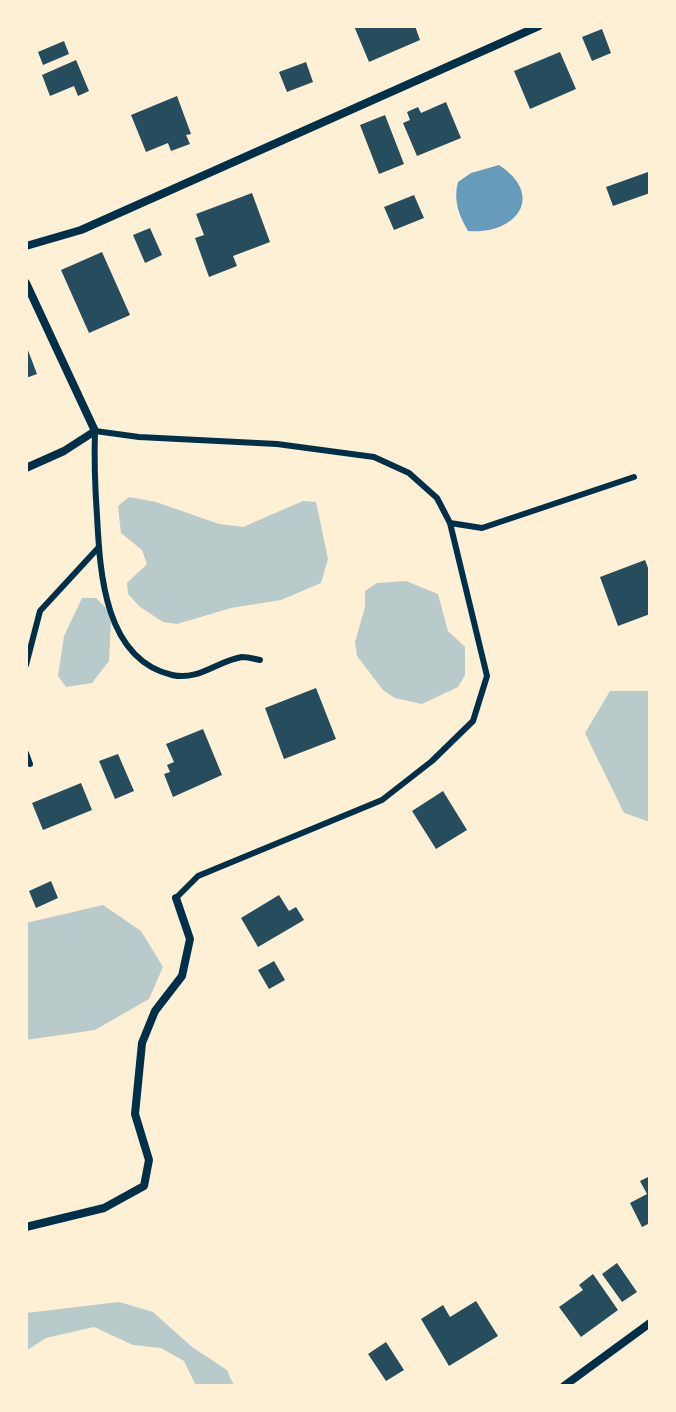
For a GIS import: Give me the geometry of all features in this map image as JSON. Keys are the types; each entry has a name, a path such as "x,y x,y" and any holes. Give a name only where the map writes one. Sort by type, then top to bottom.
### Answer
{"street":[{"path":"26,246 81,230 539,26"},
{"path":"26,283 95,431 64,451 26,468"},
{"path":"26,1227 104,1208 144,1186 149,1160 135,1114 142,1043 155,1011 182,976 190,939 176,898"},
{"path":"564,1386 650,1323"}],"lane":[{"path":"176,898 198,876 382,800 432,761 473,721 487,676 450,523 437,498 409,473 374,457 277,444 139,437 95,431 102,586 111,615 125,642 144,663 169,675 187,677 243,657 260,660"},
{"path":"450,523 482,528 634,477"},
{"path":"26,665 40,611 99,547"},
{"path":"26,753 30,764"}],"shaded area":[{"path":"129,497 156,502 219,524 243,527 303,501 316,502 328,559 321,583 281,600 231,608 177,624 163,622 140,607 128,594 127,583 147,564 142,550 121,533 118,506"},
{"path":"406,581 438,594 448,631 465,647 465,675 458,687 422,704 395,698 383,690 357,656 355,642 365,607 365,591 377,583"},
{"path":"82,598 96,598 106,608 111,621 109,661 92,683 66,687 58,676 64,636"},
{"path":"610,691 650,691 650,822 624,813 585,733"},
{"path":"103,905 141,931 163,967 149,999 95,1030 26,1040 26,923"},
{"path":"119,1302 153,1312 192,1347 227,1370 234,1386 196,1386 184,1361 161,1348 133,1345 94,1327 46,1338 26,1351 26,1313"}],"water":[{"path":"499,165 521,189 523,201 519,211 500,227 468,231 458,208 458,182 471,173"}],"building":[{"path":"354,26 415,26 420,40 369,62"},
{"path":"602,29 611,53 592,61 582,37"},
{"path":"64,41 69,54 43,65 38,52"},
{"path":"560,52 576,89 530,109 514,71"},
{"path":"76,60 89,91 78,96 74,86 50,96 42,75"},
{"path":"306,62 313,82 287,92 279,72"},
{"path":"177,96 191,134 186,135 190,144 171,151 168,143 146,152 131,115"},
{"path":"446,102 461,138 417,156 403,123 410,120 407,112 418,107 421,113"},
{"path":"385,115 404,164 379,174 360,125"},
{"path":"648,172 650,193 613,206 606,187"},
{"path":"252,193 270,242 233,256 237,266 209,277 195,238 204,235 196,214"},
{"path":"414,195 424,218 394,230 384,207"},
{"path":"150,228 162,255 145,263 133,235"},
{"path":"102,252 130,315 89,333 61,270"},
{"path":"26,345 37,374 26,378"},
{"path":"645,560 650,573 650,614 618,626 600,577"},
{"path":"316,688 336,739 284,759 265,708"},
{"path":"203,729 222,775 173,797 164,774 170,772 167,765 174,762 166,744"},
{"path":"118,754 134,791 115,799 99,761"},
{"path":"81,783 92,810 43,830 32,803"},
{"path":"443,791 467,830 436,849 412,811"},
{"path":"51,881 58,898 36,908 29,891"},
{"path":"279,895 289,911 296,907 304,920 258,947 241,918"},
{"path":"274,961 285,980 269,989 258,970"},
{"path":"650,1176 650,1223 642,1227 630,1203 647,1194 640,1181"},
{"path":"617,1263 637,1292 622,1302 602,1274"},
{"path":"593,1274 618,1310 581,1337 559,1307 583,1290 579,1285"},
{"path":"476,1301 498,1336 449,1366 421,1319 443,1305 450,1317"},
{"path":"386,1342 404,1370 386,1381 368,1354"}]}
